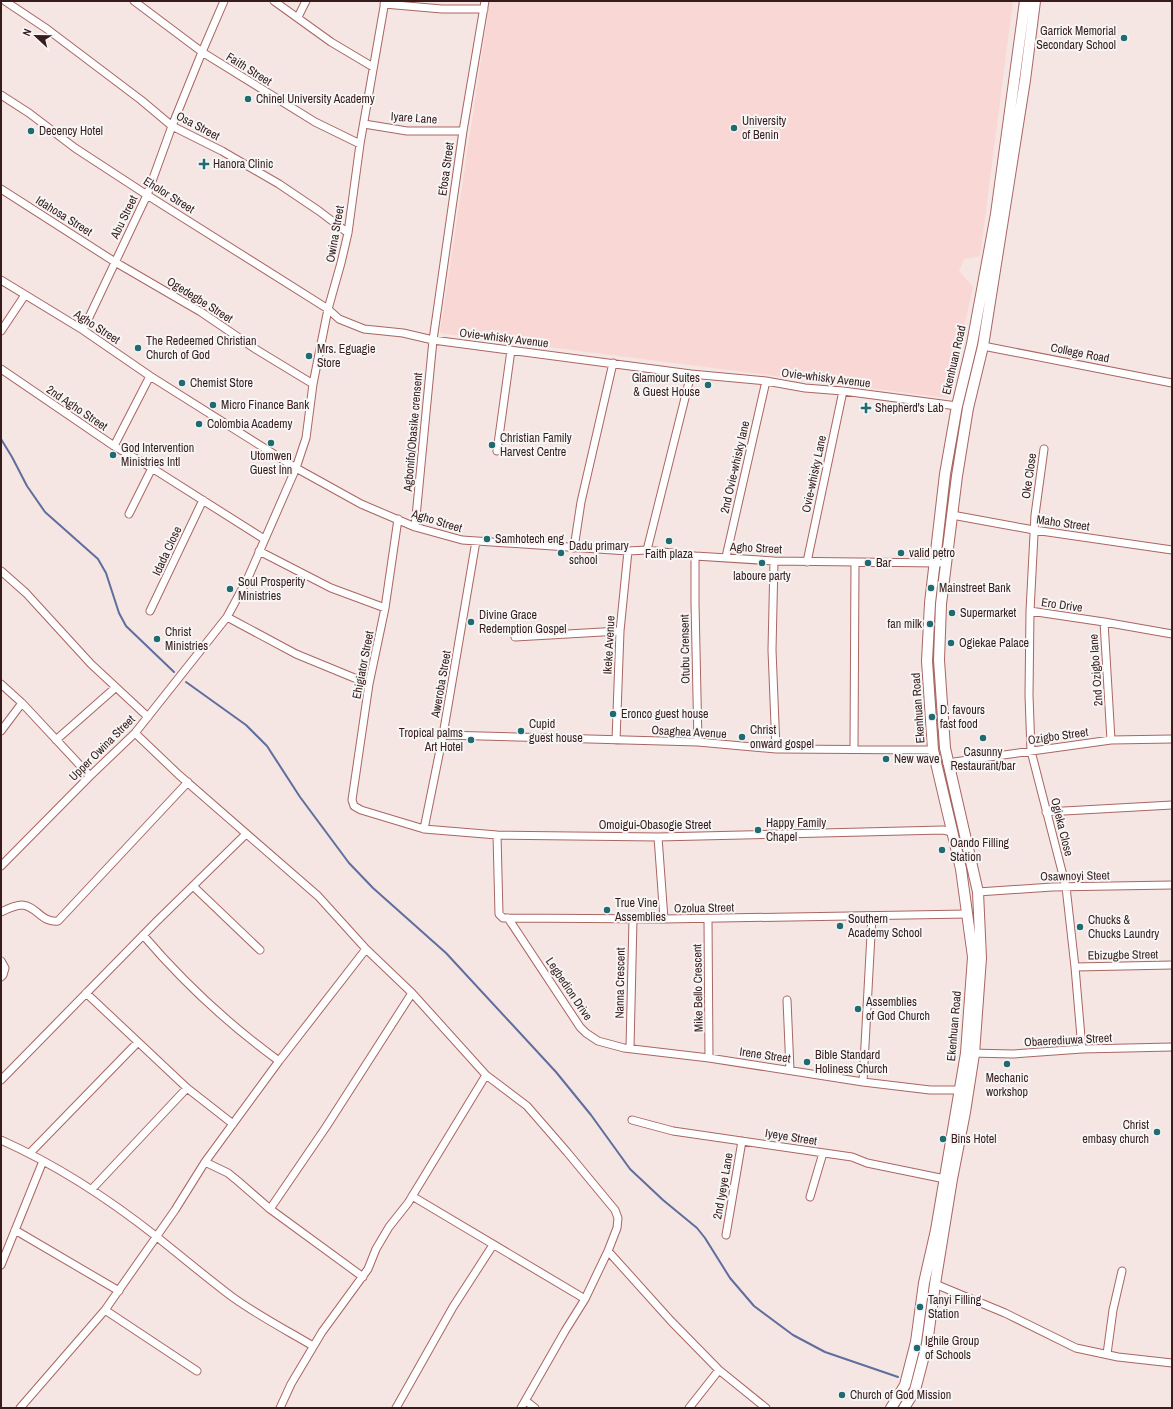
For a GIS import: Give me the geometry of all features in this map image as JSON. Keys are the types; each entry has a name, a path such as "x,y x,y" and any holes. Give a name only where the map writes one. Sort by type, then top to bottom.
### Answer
{"main road":[{"name":"Ekenhuan Road","path":"970,1053 973,957 965,893 933,750 927,661 930,603 945,474 957,406 972,344 996,214 1025,1"},
{"name":"Ekenhuan Road","path":"905,1408 915,1390 927,1344 970,1053 981,958 978,892 947,763 945,748 939,660 941,604 957,476 968,408 983,346 1025,80 1035,1"},
{"name":"Ekenhuan Road","path":"891,1408 905,1386 916,1342 924,1283 964,1090"}],"street":[{"name":"Osa Street","path":"5,1 47,29 141,100 172,126 222,151 279,184 319,211 348,234"},
{"name":"Faith Street","path":"134,1 202,52 315,122 360,144"},
{"name":"Abu Street","path":"83,330 147,195 172,126 224,1"},
{"path":"274,1 331,42 373,67"},
{"path":"298,17 306,1"},
{"name":"Efosa Street","path":"433,340 463,131 485,1"},
{"path":"385,2 442,10 484,9"},
{"name":"Owina Street","path":"296,468 306,438 313,384 328,309 342,263 348,234 360,144 385,2"},
{"name":"Eholor Street","path":"1,95 29,113 75,148 328,309 339,319 364,329 403,333 433,340"},
{"name":"Iyare Lane","path":"364,124 407,131 463,131"},
{"name":"Idahosa Street","path":"1,189 115,262"},
{"name":"Ogedegbe Street","path":"115,262 202,312 257,350 313,384"},
{"name":"Agho Street","path":"1,280 83,330 150,376 296,468 361,504 416,527 462,540 574,548 628,551 646,550 695,556 774,561 945,564"},
{"path":"1,331 25,295"},
{"name":"Ovie-whisky Avenue","path":"433,340 691,374 766,381 805,388 843,391 957,406"},
{"name":"Agbonifo/Obasike crensent","path":"416,527 433,340"},
{"name":"College Road","path":"983,346 1172,383"},
{"path":"497,451 511,350"},
{"path":"574,548 581,502 613,363"},
{"name":"2nd Agho Street","path":"1,369 114,446 152,468 264,539"},
{"path":"646,550 691,374"},
{"path":"114,446 150,376"},
{"name":"2nd Ovie-whisky lane","path":"726,557 766,381"},
{"name":"Ovie-whisky Lane","path":"807,562 843,391"},
{"name":"Oke Close","path":"1034,530 1044,449"},
{"path":"129,514 152,468"},
{"name":"Upper Owina Street","path":"1,866 135,733 227,617 247,580 296,468"},
{"name":"Idada Close","path":"150,612 203,500"},
{"name":"Maho Street","path":"952,515 1034,530 1172,550"},
{"name":"Ehigiator Street","path":"361,810 354,806 352,800 369,684 385,608 398,519"},
{"name":"Ero Drive","path":"1034,530 1030,611 1172,634"},
{"name":"Aweroba Street","path":"424,829 443,735 476,541"},
{"path":"259,551 331,588 385,608"},
{"name":"Ikeke Avenue","path":"616,740 620,631 628,551"},
{"name":"Otubu Crensent","path":"695,556 698,742"},
{"path":"774,561 772,650 776,749"},
{"path":"854,749 855,562"},
{"path":"1,570 26,593 81,654 115,688 148,717"},
{"name":"Ogieka Close","path":"1030,611 1029,694 1031,751 1066,887 1082,1049"},
{"path":"227,617 296,654 369,684"},
{"name":"2nd Ozigbo lane","path":"1104,622 1111,740"},
{"path":"515,637 620,631"},
{"path":"1,684 22,703 90,776"},
{"path":"56,740 115,688"},
{"path":"1,731 22,703"},
{"path":"135,733 246,834 318,896 366,949 412,993 486,1075 527,1106 615,1210 618,1218 616,1228 608,1251 585,1300 565,1330 522,1408"},
{"name":"Osaghea Avenue","path":"443,735 698,742 776,749 933,750"},
{"name":"Ozigbo Street","path":"947,763 1111,740 1172,739"},
{"path":"1,912 22,905 29,907 51,922 58,921 188,782"},
{"path":"1046,812 1172,805"},
{"name":"Omoigui-Obasogie Street","path":"361,810 424,829 497,835 658,837 942,830 952,832"},
{"path":"1,1080 143,935 246,834"},
{"path":"497,835 499,914 503,918 508,918"},
{"path":"658,837 664,919"},
{"path":"193,886 260,950"},
{"name":"Osawnoyi Steet","path":"978,892 1052,887 1172,886"},
{"name":"Ozolua Street","path":"508,918 664,919 967,914"},
{"path":"863,1082 872,916"},
{"name":"Legbedion Drive","path":"508,918 580,1027 598,1041 624,1048 630,1048"},
{"name":"Mike Bello Crescent","path":"708,918 709,1058"},
{"name":"Nanna Crescent","path":"630,1048 633,919"},
{"path":"143,935 169,966 206,1001 247,1038 279,1061"},
{"path":"20,1408 106,1310 175,1210 205,1162 279,1061 366,949"},
{"path":"1,962 5,968 1,977"},
{"name":"Ebizugbe Street","path":"1075,967 1172,965"},
{"path":"86,993 187,1088 233,1124"},
{"path":"270,1209 326,1127 412,993"},
{"path":"787,1000 790,1070"},
{"path":"30,1153 138,1042"},
{"name":"Obaerediuwa Street","path":"970,1053 1013,1054 1082,1049 1172,1047"},
{"name":"Irene Street","path":"630,1048 709,1058 863,1082 930,1090 964,1090"},
{"path":"280,1408 291,1384 313,1346 368,1269 376,1249 389,1227 412,1196 486,1075"},
{"path":"92,1189 187,1088"},
{"name":"Iyeye Street","path":"632,1120 673,1131 852,1157 867,1163 945,1179"},
{"path":"1,1140 30,1153 92,1189 156,1236 230,1296 254,1312 313,1346"},
{"name":"2nd Iyeye Lane","path":"726,1234 742,1141"},
{"path":"810,1197 823,1153"},
{"path":"1,1265 43,1161"},
{"path":"205,1162 228,1173 270,1209 363,1276"},
{"path":"412,1196 585,1300"},
{"path":"15,1230 119,1291"},
{"path":"396,1408 453,1307 493,1245"},
{"path":"608,1251 670,1321 719,1370 766,1408"},
{"path":"1107,1354 1113,1310 1122,1271"},
{"path":"935,1284 1005,1313 1076,1348 1172,1363"},
{"path":"106,1310 197,1371"},
{"path":"689,1408 719,1370"},
{"path":"526,1401 535,1408"}],"shaded area":[{"name":"University of Benin","path":"490,1 1013,1 980,256 964,259 959,271 973,287 948,398 440,333"}],"waterway":[{"path":"1,439 27,486 45,512 98,559 106,573 119,613 126,626 174,672"},
{"path":"186,682 246,725 267,746 300,797 349,863 373,888 446,953 556,1072 591,1115 630,1169 663,1200 697,1228 730,1278 754,1306 793,1335 825,1352 898,1377"}],"place":[{"name":"Garrick Memorial Secondary School","path":"1124,38"},
{"name":"Chinel University Academy","path":"248,99"},
{"name":"University of Benin","path":"734,128"},
{"name":"Decency Hotel","path":"31,131"},
{"name":"Hanora Clinic","path":"204,164"},
{"name":"The Redeemed Christian Church of God","path":"138,348"},
{"name":"Mrs. Eguagie Store","path":"309,356"},
{"name":"Chemist Store","path":"182,383"},
{"name":"Glamour Suites & Guest House","path":"708,385"},
{"name":"Micro Finance Bank","path":"213,405"},
{"name":"Shepherd's Lab","path":"866,408"},
{"name":"Colombia Academy","path":"199,424"},
{"name":"Utomwen Guest Inn","path":"271,443"},
{"name":"Christian Family Harvest Centre","path":"492,445"},
{"name":"God Intervention Ministries Intl","path":"113,455"},
{"name":"Samhotech eng","path":"487,539"},
{"name":"Faith plaza","path":"669,541"},
{"name":"Dadu primary school","path":"561,553"},
{"name":"valid petro","path":"901,553"},
{"name":"laboure party","path":"762,563"},
{"name":"Bar","path":"868,563"},
{"name":"Mainstreet Bank","path":"931,588"},
{"name":"Soul Prosperity Ministries","path":"230,589"},
{"name":"Supermarket","path":"952,613"},
{"name":"Divine Grace Redemption Gospel","path":"471,622"},
{"name":"fan milk","path":"930,624"},
{"name":"Christ Ministries","path":"157,639"},
{"name":"Ogiekae Palace","path":"951,643"},
{"name":"Eronco guest house","path":"613,714"},
{"name":"D. favours fast food","path":"932,717"},
{"name":"Cupid guest house","path":"521,731"},
{"name":"Christ onward gospel","path":"742,737"},
{"name":"Casunny Restaurant/bar","path":"983,738"},
{"name":"Tropical palms Art Hotel","path":"471,740"},
{"name":"New wave","path":"886,759"},
{"name":"Happy Family Chapel","path":"758,830"},
{"name":"Oando Filling Station","path":"942,850"},
{"name":"True Vine Assemblies","path":"607,910"},
{"name":"Southern Academy School","path":"840,926"},
{"name":"Chucks & Chucks Laundry","path":"1080,927"},
{"name":"Assemblies of God Church","path":"858,1009"},
{"name":"Bible Standard Holiness Church","path":"807,1062"},
{"name":"Mechanic workshop","path":"1007,1064"},
{"name":"Christ embasy church","path":"1157,1132"},
{"name":"Bins Hotel","path":"943,1139"},
{"name":"Tanyi Filling Station","path":"920,1307"},
{"name":"Ighile Group of Schools","path":"917,1348"},
{"name":"Church of God Mission","path":"842,1395"}]}
